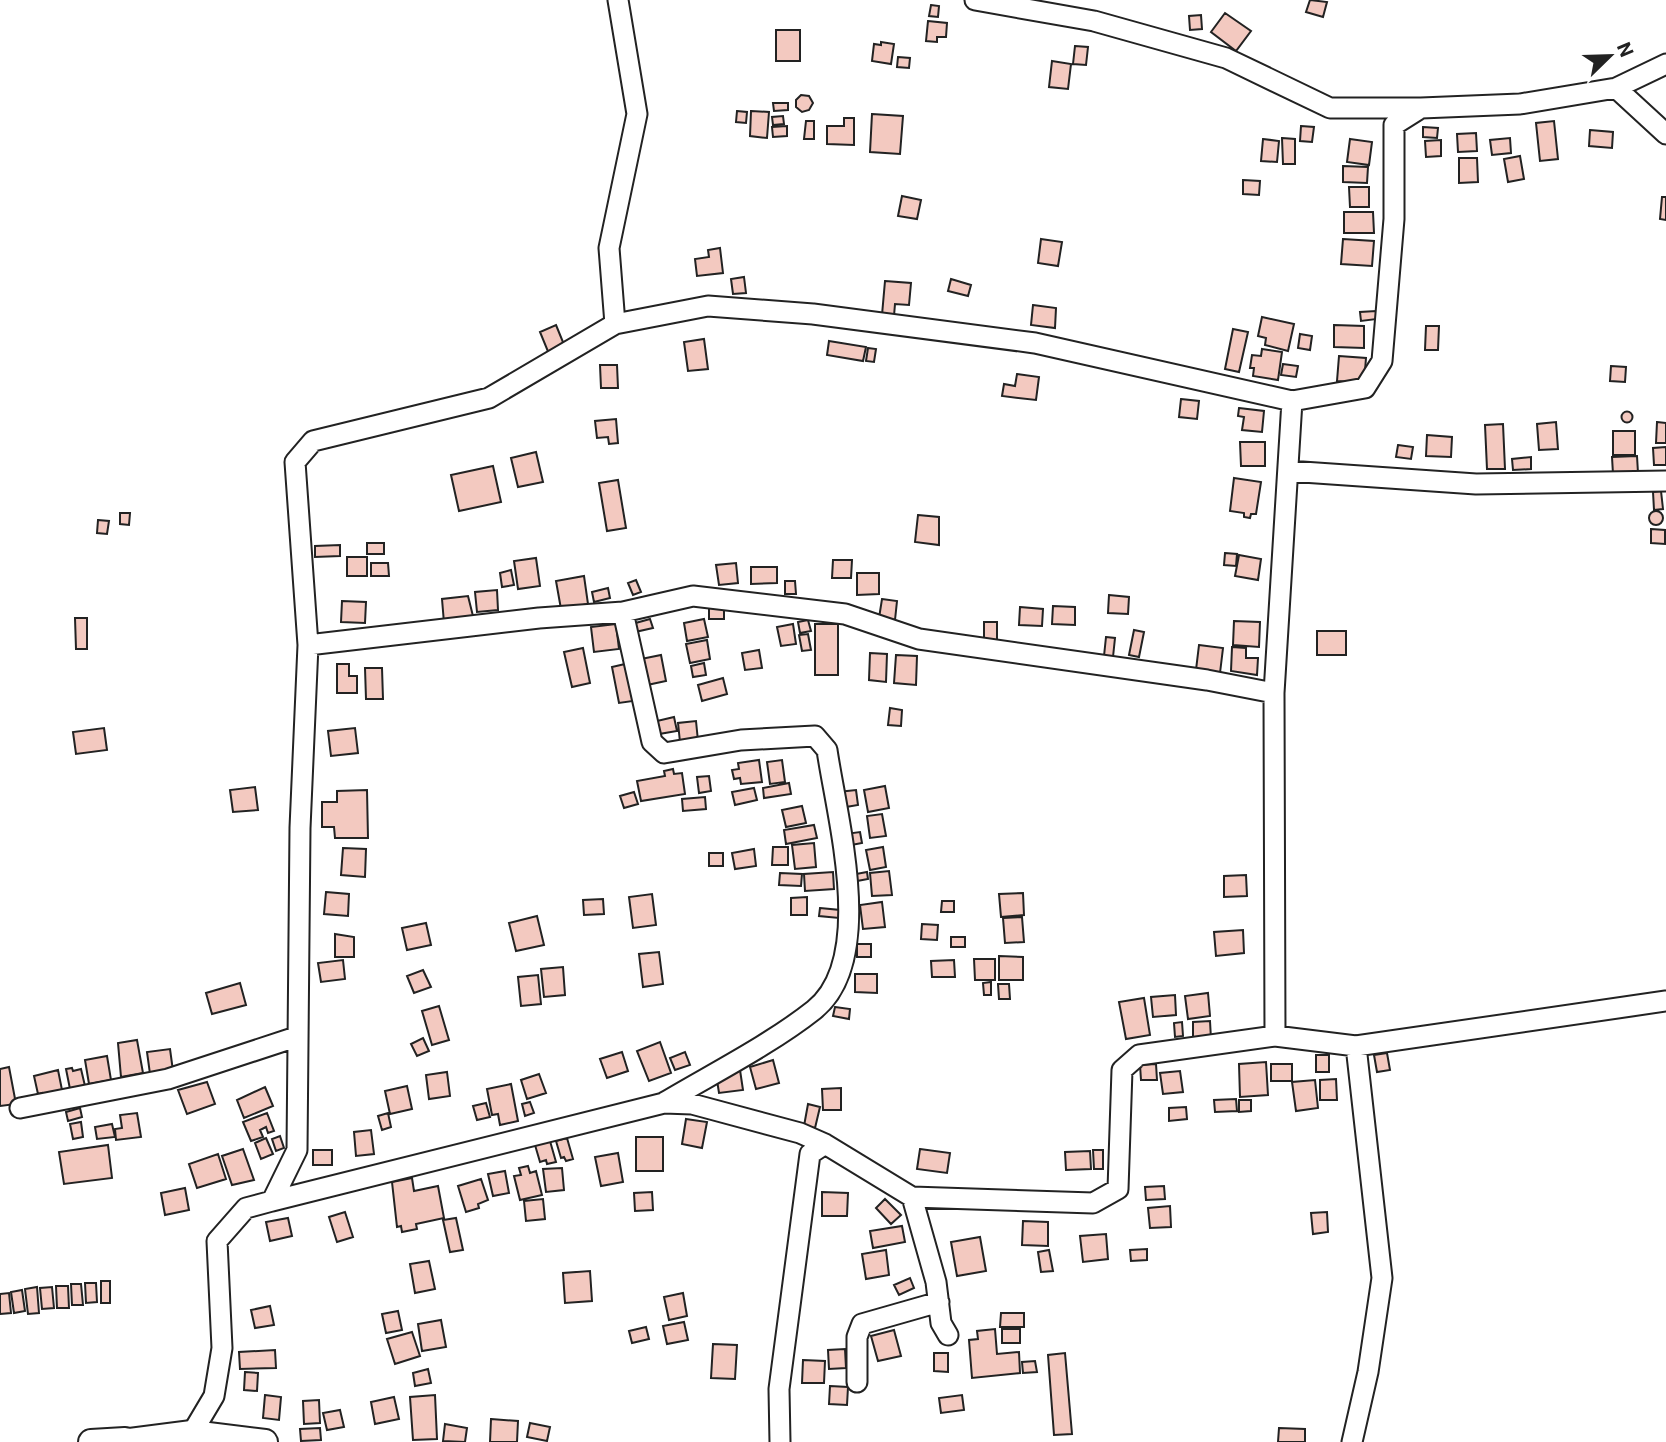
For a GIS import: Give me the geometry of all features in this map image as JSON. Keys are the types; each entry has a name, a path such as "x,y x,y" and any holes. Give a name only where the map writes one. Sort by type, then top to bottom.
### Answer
{"main road":[{"path":"92,1442 192,1433 265,1442"}],"street":[{"path":"615,324 609,248 637,114 618,0"},
{"path":"975,0 1094,21 1226,58 1330,108 1520,104 1616,88 1666,64"},
{"path":"1616,88 1666,134"},
{"path":"272,1201 297,1150 300,828 308,645 295,462 313,442 488,398 615,324 708,306 813,314 1035,343 1292,401 1365,388 1382,361 1394,219 1394,125 1420,108"},
{"path":"1275,1035 1274,694 1292,401"},
{"path":"1288,471 1476,484 1666,481"},
{"path":"308,645 539,618 623,612 694,596 845,614 919,639 1207,680 1274,694"},
{"path":"623,612 652,742 664,753 741,740 816,736 827,750 851,908 849,942 834,985 816,1009 664,1103"},
{"path":"192,1433 214,1396 222,1348 217,1241 246,1208 664,1103 692,1104 775,1124 825,1144 912,1197 1093,1203 1118,1189 1122,1070 1139,1055 1275,1035 1356,1046 1666,1001"},
{"path":"20,1108 168,1079 296,1037"},
{"path":"1352,1442 1368,1372 1382,1278 1356,1046"},
{"path":"780,1442 779,1389 810,1154 825,1144"},
{"path":"912,1197 936,1282 941,1323 948,1335"},
{"path":"857,1382 857,1337 862,1324 939,1302"}],"building":[{"path":"1310,0 1327,2 1323,17 1306,12"},
{"path":"931,5 939,6 938,17 929,16"},
{"path":"1225,13 1251,31 1236,51 1211,32"},
{"path":"1201,15 1202,29 1190,30 1189,16"},
{"path":"928,21 947,23 946,37 937,37 937,42 926,41"},
{"path":"776,30 800,30 800,61 776,61"},
{"path":"881,42 894,44 891,64 872,61 874,44 881,45"},
{"path":"1075,46 1088,47 1086,65 1073,64"},
{"path":"898,57 910,58 909,68 897,67"},
{"path":"1052,61 1071,64 1068,89 1049,87"},
{"path":"801,95 809,96 813,103 809,110 802,112 796,107 796,100"},
{"path":"773,103 788,103 788,110 774,111"},
{"path":"737,111 747,112 746,123 736,122"},
{"path":"751,111 769,112 767,138 750,136"},
{"path":"872,114 903,116 900,154 870,152"},
{"path":"783,116 784,124 773,125 772,117"},
{"path":"844,118 854,118 854,145 827,144 827,126 844,126"},
{"path":"806,121 814,121 814,139 804,139"},
{"path":"1554,121 1558,159 1540,161 1536,123"},
{"path":"787,126 787,136 773,137 772,127"},
{"path":"1301,126 1314,127 1312,142 1300,141"},
{"path":"1423,127 1438,128 1437,138 1423,137"},
{"path":"1590,130 1613,132 1612,148 1589,146"},
{"path":"1476,133 1477,151 1458,152 1457,134"},
{"path":"1282,138 1295,139 1295,164 1283,164"},
{"path":"1510,138 1511,153 1492,155 1490,140"},
{"path":"1263,139 1279,141 1277,162 1261,161"},
{"path":"1350,139 1372,142 1369,165 1347,162"},
{"path":"1441,140 1441,156 1426,157 1425,141"},
{"path":"1520,156 1524,179 1508,182 1504,159"},
{"path":"1459,158 1477,158 1478,182 1459,183"},
{"path":"1343,166 1368,167 1367,183 1343,182"},
{"path":"1243,180 1260,181 1259,195 1243,194"},
{"path":"1349,187 1369,187 1369,207 1350,207"},
{"path":"902,196 921,200 917,219 898,216"},
{"path":"1662,197 1666,197 1666,220 1660,219"},
{"path":"1344,212 1373,212 1374,233 1344,233"},
{"path":"1041,239 1062,242 1058,266 1038,263"},
{"path":"1343,239 1374,241 1372,266 1341,264"},
{"path":"720,248 723,273 697,276 695,259 709,257 708,250"},
{"path":"744,277 746,293 733,294 731,279"},
{"path":"951,279 971,285 968,296 948,291"},
{"path":"885,281 911,283 909,305 895,304 894,316 882,315"},
{"path":"1033,305 1056,308 1055,328 1031,325"},
{"path":"1376,311 1377,319 1361,321 1360,312"},
{"path":"1262,317 1294,324 1288,351 1265,345 1266,338 1258,336"},
{"path":"556,325 565,347 549,354 540,332"},
{"path":"1334,325 1364,326 1364,348 1334,347"},
{"path":"1426,326 1439,326 1438,350 1425,350"},
{"path":"1233,329 1248,332 1239,372 1225,369"},
{"path":"1300,334 1312,336 1310,350 1298,348"},
{"path":"704,339 708,369 688,371 684,342"},
{"path":"829,341 866,347 863,361 827,355"},
{"path":"868,348 876,349 874,362 866,361"},
{"path":"1262,349 1282,352 1278,380 1253,376 1254,368 1250,368 1252,355 1261,356"},
{"path":"1339,356 1366,358 1364,383 1337,381"},
{"path":"1283,364 1298,366 1296,377 1281,375"},
{"path":"600,365 617,365 618,388 601,388"},
{"path":"1611,366 1626,367 1625,382 1610,381"},
{"path":"1017,374 1039,377 1036,400 1002,396 1004,384 1015,386"},
{"path":"1181,399 1199,401 1197,419 1179,417"},
{"path":"1239,408 1264,411 1262,432 1242,430 1244,417 1238,416"},
{"path":"1627,412 1631,413 1631,421 1627,422 1623,421 1622,417 1623,413"},
{"path":"616,419 618,443 609,444 608,437 597,438 595,421"},
{"path":"1556,422 1558,449 1539,450 1537,424"},
{"path":"1657,422 1666,423 1666,443 1656,443"},
{"path":"1503,424 1505,469 1487,469 1485,425"},
{"path":"1613,431 1635,431 1635,455 1613,455"},
{"path":"1427,435 1452,437 1451,457 1426,456"},
{"path":"1240,442 1265,442 1265,466 1241,466"},
{"path":"1398,445 1413,447 1411,459 1396,457"},
{"path":"1666,447 1666,465 1654,465 1653,448"},
{"path":"536,452 543,482 518,487 511,458"},
{"path":"1637,456 1638,473 1613,474 1612,457"},
{"path":"1531,457 1531,469 1513,470 1512,459"},
{"path":"493,466 501,502 459,511 451,475"},
{"path":"1234,478 1261,482 1256,514 1251,514 1250,518 1244,517 1244,513 1230,511"},
{"path":"618,480 626,528 607,531 599,483"},
{"path":"1661,491 1663,509 1654,510 1653,492"},
{"path":"1656,511 1661,513 1661,523 1656,525 1651,523 1649,518 1651,513"},
{"path":"120,513 130,513 129,525 120,524"},
{"path":"918,515 939,517 939,545 915,542"},
{"path":"98,520 109,521 107,534 97,533"},
{"path":"1651,529 1665,530 1665,544 1651,543"},
{"path":"367,543 384,543 384,554 367,554"},
{"path":"340,545 340,556 315,557 315,546"},
{"path":"1225,553 1237,554 1236,566 1224,565"},
{"path":"1239,555 1261,559 1258,580 1235,576"},
{"path":"347,557 367,557 367,576 347,576"},
{"path":"536,558 540,586 518,589 514,561"},
{"path":"833,560 852,560 851,578 832,578"},
{"path":"371,563 388,563 389,576 371,576"},
{"path":"736,563 738,583 719,585 716,565"},
{"path":"751,567 777,567 777,583 751,584"},
{"path":"511,570 514,585 502,587 500,573"},
{"path":"857,573 879,573 879,594 857,595"},
{"path":"584,576 588,604 561,609 556,581"},
{"path":"636,580 641,592 633,595 628,583"},
{"path":"785,581 795,581 796,594 785,594"},
{"path":"608,588 610,598 594,602 592,592"},
{"path":"497,590 498,610 477,612 475,592"},
{"path":"1109,595 1129,597 1128,614 1108,613"},
{"path":"468,596 474,620 444,623 442,599"},
{"path":"882,599 897,601 895,620 879,618"},
{"path":"342,601 366,602 365,623 341,622"},
{"path":"709,606 724,606 724,619 709,619"},
{"path":"1053,606 1075,607 1075,625 1052,624"},
{"path":"1020,607 1043,609 1042,626 1019,625"},
{"path":"75,618 87,618 87,649 76,649"},
{"path":"650,619 653,628 635,632 632,624"},
{"path":"704,619 708,637 687,641 684,623"},
{"path":"808,620 811,631 800,633 798,622"},
{"path":"1234,621 1260,622 1259,647 1233,645"},
{"path":"984,622 997,622 997,642 984,641"},
{"path":"616,624 619,649 594,652 591,627"},
{"path":"793,624 796,644 781,646 777,627"},
{"path":"815,624 838,624 838,675 815,675"},
{"path":"1134,630 1144,632 1139,657 1129,655"},
{"path":"1317,631 1346,631 1346,655 1317,655"},
{"path":"808,634 811,650 802,651 799,635"},
{"path":"1106,637 1115,638 1113,657 1104,656"},
{"path":"707,640 710,659 690,663 686,644"},
{"path":"1199,645 1223,648 1220,673 1196,670"},
{"path":"1232,647 1246,648 1246,658 1258,658 1257,675 1231,671"},
{"path":"583,648 590,683 572,687 564,652"},
{"path":"759,650 762,668 745,670 742,653"},
{"path":"870,653 887,654 886,682 869,680"},
{"path":"661,655 666,681 647,685 641,659"},
{"path":"896,655 917,656 916,685 894,683"},
{"path":"704,663 706,675 693,677 691,666"},
{"path":"337,664 349,664 349,676 357,676 357,693 337,693"},
{"path":"625,664 633,701 619,703 612,667"},
{"path":"365,668 382,668 383,699 366,699"},
{"path":"723,678 727,694 702,701 698,685"},
{"path":"890,708 902,710 901,726 888,725"},
{"path":"674,717 677,731 659,734 657,721"},
{"path":"696,721 698,741 680,742 678,723"},
{"path":"104,728 107,750 76,754 73,732"},
{"path":"355,728 358,753 331,756 328,731"},
{"path":"759,760 762,782 741,784 740,778 734,779 732,770 739,769 738,763"},
{"path":"782,760 785,782 770,784 767,762"},
{"path":"673,769 674,774 682,773 685,794 641,801 637,781 665,776 664,771"},
{"path":"709,776 711,791 699,793 697,777"},
{"path":"789,783 791,794 764,798 763,788"},
{"path":"885,786 889,808 868,812 864,790"},
{"path":"255,787 258,810 233,812 230,790"},
{"path":"754,788 757,800 735,805 732,792"},
{"path":"367,790 368,838 335,838 334,827 322,827 322,802 337,802 337,791"},
{"path":"856,790 858,805 840,808 838,792"},
{"path":"634,792 638,804 624,808 620,796"},
{"path":"705,797 706,809 683,811 682,799"},
{"path":"802,806 806,823 786,827 782,810"},
{"path":"882,814 886,836 870,838 867,816"},
{"path":"814,825 817,838 786,844 784,830"},
{"path":"860,832 862,843 846,846 845,834"},
{"path":"814,843 816,867 795,869 792,845"},
{"path":"773,847 788,847 788,865 772,865"},
{"path":"883,847 886,867 870,870 866,850"},
{"path":"343,848 366,849 365,877 341,875"},
{"path":"754,849 756,866 735,869 732,853"},
{"path":"709,853 723,853 723,866 709,866"},
{"path":"889,871 892,895 872,896 870,873"},
{"path":"833,872 834,889 805,891 804,874"},
{"path":"867,872 868,879 857,881 856,874"},
{"path":"780,873 802,874 801,886 779,885"},
{"path":"1246,875 1247,896 1224,897 1224,876"},
{"path":"326,892 349,894 348,916 324,914"},
{"path":"1023,893 1024,915 1001,917 999,894"},
{"path":"652,894 656,925 633,928 629,897"},
{"path":"807,897 807,915 791,915 791,898"},
{"path":"603,899 604,914 584,915 583,900"},
{"path":"942,901 954,901 954,912 941,912"},
{"path":"882,902 885,927 863,929 860,905"},
{"path":"820,908 840,910 839,918 819,916"},
{"path":"537,916 544,945 516,951 509,923"},
{"path":"1022,917 1024,942 1005,943 1003,918"},
{"path":"426,923 431,945 407,950 402,928"},
{"path":"922,924 938,925 937,940 921,939"},
{"path":"1243,930 1244,953 1216,956 1214,932"},
{"path":"335,934 354,937 354,957 335,957"},
{"path":"951,937 965,937 965,947 951,947"},
{"path":"857,944 871,944 871,957 857,957"},
{"path":"659,952 663,984 643,987 639,954"},
{"path":"999,956 1023,957 1023,980 999,980"},
{"path":"974,959 995,959 995,980 975,980"},
{"path":"343,960 345,979 321,982 318,963"},
{"path":"954,960 955,977 932,977 931,961"},
{"path":"563,967 565,995 544,997 541,969"},
{"path":"423,970 431,987 414,993 407,976"},
{"path":"855,974 877,974 877,993 855,992"},
{"path":"538,975 541,1004 521,1006 518,977"},
{"path":"991,982 991,995 984,995 983,983"},
{"path":"240,983 246,1005 212,1014 206,993"},
{"path":"998,984 1009,984 1010,999 999,999"},
{"path":"1208,993 1210,1016 1188,1019 1185,996"},
{"path":"1175,995 1176,1015 1153,1017 1151,997"},
{"path":"1144,998 1150,1035 1126,1039 1119,1002"},
{"path":"439,1006 449,1040 432,1045 422,1011"},
{"path":"835,1007 850,1009 849,1019 833,1016"},
{"path":"1210,1021 1211,1039 1193,1039 1193,1022"},
{"path":"1182,1022 1183,1036 1175,1037 1174,1023"},
{"path":"423,1038 429,1051 417,1056 411,1044"},
{"path":"137,1040 143,1073 121,1077 118,1043"},
{"path":"660,1042 671,1073 649,1081 637,1051"},
{"path":"170,1049 173,1071 150,1074 147,1052"},
{"path":"622,1052 628,1071 607,1078 600,1059"},
{"path":"685,1052 690,1065 675,1070 670,1058"},
{"path":"1387,1053 1390,1070 1377,1072 1374,1055"},
{"path":"1316,1055 1329,1055 1329,1072 1316,1072"},
{"path":"107,1056 111,1080 89,1084 85,1060"},
{"path":"773,1060 779,1083 756,1089 750,1067"},
{"path":"1266,1062 1268,1095 1240,1097 1239,1064"},
{"path":"1156,1064 1157,1080 1141,1080 1140,1065"},
{"path":"1271,1064 1292,1064 1292,1081 1271,1081"},
{"path":"9,1067 16,1104 0,1106 0,1069"},
{"path":"72,1068 73,1071 81,1069 85,1086 70,1089 66,1069"},
{"path":"58,1070 63,1095 43,1099 42,1093 38,1094 34,1076"},
{"path":"740,1070 743,1090 719,1093 716,1074"},
{"path":"1180,1071 1183,1092 1163,1094 1160,1073"},
{"path":"447,1072 450,1096 429,1099 426,1075"},
{"path":"539,1074 546,1093 527,1099 521,1080"},
{"path":"1336,1079 1337,1100 1320,1100 1320,1080"},
{"path":"1315,1080 1318,1108 1296,1111 1292,1082"},
{"path":"207,1082 215,1104 187,1114 178,1090"},
{"path":"511,1084 518,1121 500,1125 498,1114 492,1115 487,1089"},
{"path":"407,1086 412,1109 390,1114 385,1091"},
{"path":"265,1087 273,1106 244,1118 237,1100"},
{"path":"841,1088 841,1110 823,1110 822,1089"},
{"path":"1236,1099 1237,1111 1215,1112 1214,1100"},
{"path":"1239,1100 1251,1100 1251,1111 1239,1112"},
{"path":"530,1102 534,1113 525,1116 522,1104"},
{"path":"486,1103 490,1117 477,1120 473,1106"},
{"path":"808,1104 820,1107 815,1128 804,1126"},
{"path":"1186,1107 1187,1119 1169,1121 1169,1108"},
{"path":"80,1108 82,1117 68,1121 66,1112"},
{"path":"137,1113 141,1137 116,1140 115,1129 122,1128 120,1115"},
{"path":"267,1113 274,1131 268,1133 266,1127 260,1130 263,1137 251,1141 243,1122"},
{"path":"388,1113 391,1127 382,1130 378,1116"},
{"path":"686,1119 707,1122 702,1148 682,1144"},
{"path":"81,1122 83,1137 73,1139 70,1124"},
{"path":"112,1124 115,1137 97,1139 95,1127"},
{"path":"371,1130 374,1154 356,1156 354,1132"},
{"path":"280,1136 284,1148 276,1151 272,1139"},
{"path":"636,1137 663,1137 663,1171 636,1171"},
{"path":"266,1138 273,1154 261,1159 255,1143"},
{"path":"567,1138 573,1159 566,1161 564,1157 561,1158 556,1141"},
{"path":"550,1141 556,1162 540,1162 535,1145"},
{"path":"108,1145 112,1178 64,1184 59,1152"},
{"path":"243,1149 254,1180 232,1185 222,1156"},
{"path":"920,1149 950,1153 947,1173 917,1169"},
{"path":"313,1150 332,1150 332,1165 313,1165"},
{"path":"1093,1150 1103,1150 1103,1169 1094,1169"},
{"path":"1090,1151 1091,1169 1066,1170 1065,1152"},
{"path":"618,1153 623,1182 601,1186 595,1157"},
{"path":"218,1154 226,1179 197,1188 189,1164"},
{"path":"528,1166 530,1173 536,1171 542,1195 520,1200 514,1176 521,1175 519,1168"},
{"path":"562,1168 564,1190 546,1192 543,1169"},
{"path":"505,1171 509,1193 493,1196 488,1174"},
{"path":"412,1178 414,1191 438,1186 444,1218 416,1224 417,1229 402,1232 401,1226 397,1227 392,1182"},
{"path":"481,1179 488,1200 478,1204 479,1208 466,1212 458,1186"},
{"path":"1164,1186 1165,1199 1146,1200 1145,1187"},
{"path":"185,1188 189,1210 165,1215 161,1193"},
{"path":"652,1192 653,1210 635,1211 634,1193"},
{"path":"822,1192 848,1193 847,1216 822,1216"},
{"path":"543,1199 545,1219 526,1221 524,1201"},
{"path":"885,1199 901,1215 891,1224 876,1208"},
{"path":"1170,1206 1171,1227 1150,1228 1148,1208"},
{"path":"345,1212 353,1237 337,1242 329,1217"},
{"path":"1327,1212 1328,1232 1313,1234 1311,1213"},
{"path":"288,1218 292,1236 270,1241 266,1222"},
{"path":"456,1218 463,1250 450,1252 443,1220"},
{"path":"1023,1221 1048,1222 1048,1246 1022,1245"},
{"path":"902,1226 905,1242 873,1248 870,1231"},
{"path":"1106,1234 1108,1259 1083,1262 1080,1236"},
{"path":"980,1237 986,1271 957,1276 951,1242"},
{"path":"1147,1249 1147,1260 1131,1261 1130,1250"},
{"path":"886,1250 889,1275 866,1279 862,1254"},
{"path":"1049,1250 1053,1271 1041,1272 1038,1252"},
{"path":"429,1261 435,1289 415,1293 410,1264"},
{"path":"590,1271 592,1301 565,1303 563,1273"},
{"path":"910,1278 914,1288 899,1295 894,1285"},
{"path":"101,1281 110,1281 110,1303 101,1303"},
{"path":"85,1283 96,1283 97,1302 86,1303"},
{"path":"71,1284 81,1284 83,1305 72,1305"},
{"path":"56,1286 68,1286 69,1308 57,1308"},
{"path":"37,1287 39,1313 28,1314 25,1289"},
{"path":"52,1287 54,1308 42,1309 40,1288"},
{"path":"22,1290 25,1311 14,1313 11,1292"},
{"path":"9,1293 11,1313 0,1314 0,1294"},
{"path":"683,1293 687,1316 669,1320 664,1297"},
{"path":"270,1306 274,1325 255,1328 251,1310"},
{"path":"398,1311 402,1330 386,1333 382,1314"},
{"path":"1001,1313 1024,1313 1024,1327 1000,1327"},
{"path":"441,1320 446,1347 422,1351 418,1324"},
{"path":"684,1322 688,1340 667,1344 663,1326"},
{"path":"646,1327 649,1339 632,1343 629,1331"},
{"path":"995,1329 997,1354 1019,1352 1020,1373 972,1378 969,1340 978,1339 977,1331"},
{"path":"1002,1329 1020,1329 1020,1343 1002,1343"},
{"path":"894,1330 901,1356 878,1361 871,1336"},
{"path":"412,1332 420,1356 395,1364 387,1339"},
{"path":"713,1344 737,1345 735,1379 711,1378"},
{"path":"845,1349 846,1368 829,1369 828,1350"},
{"path":"275,1350 276,1368 240,1369 239,1352"},
{"path":"934,1353 948,1353 948,1372 934,1371"},
{"path":"1065,1353 1072,1434 1054,1435 1048,1355"},
{"path":"803,1360 825,1361 824,1383 802,1383"},
{"path":"1035,1361 1037,1372 1023,1373 1022,1362"},
{"path":"428,1369 431,1383 415,1386 413,1373"},
{"path":"245,1372 258,1373 257,1391 244,1390"},
{"path":"830,1386 848,1387 847,1405 829,1404"},
{"path":"265,1395 281,1397 279,1420 263,1418"},
{"path":"435,1395 437,1439 413,1440 410,1397"},
{"path":"962,1395 964,1410 941,1413 939,1398"},
{"path":"394,1397 399,1419 375,1424 371,1402"},
{"path":"319,1400 320,1423 304,1424 303,1401"},
{"path":"340,1410 344,1427 327,1430 323,1413"},
{"path":"491,1419 518,1421 517,1442 490,1442"},
{"path":"530,1423 550,1427 547,1441 527,1437"},
{"path":"445,1424 467,1428 465,1442 443,1441"},
{"path":"320,1428 321,1440 301,1441 300,1429"},
{"path":"1279,1428 1305,1429 1305,1442 1278,1442"}]}
